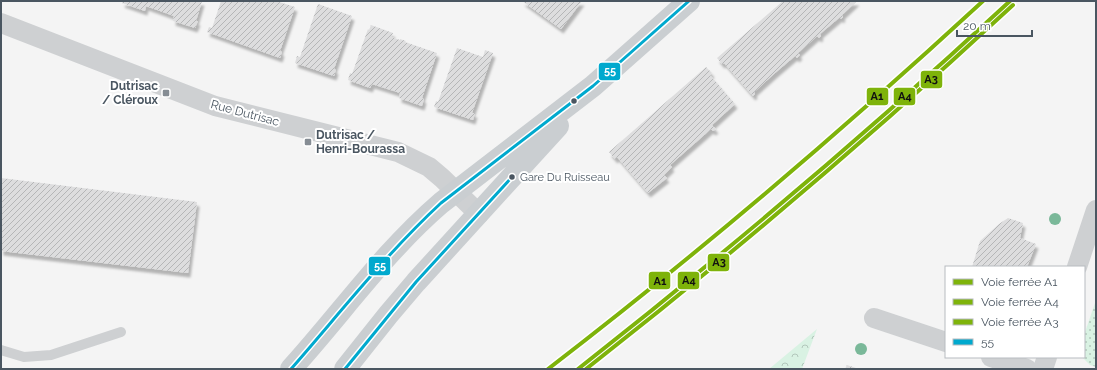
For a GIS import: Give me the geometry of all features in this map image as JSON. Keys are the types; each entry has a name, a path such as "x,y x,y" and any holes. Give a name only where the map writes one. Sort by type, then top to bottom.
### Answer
{"main road":[{"path":"291,369 312,346 363,283 425,217 456,191 593,86 689,1"},
{"path":"345,369 393,309 593,86"}],"street":[{"name":"Rue Dutrisac","path":"1,23 215,106 398,152 429,167 479,214"},
{"path":"1077,266 1096,210"},
{"path":"874,318 945,342"},
{"path":"994,358 1027,369"},
{"path":"1043,369 1047,358"}],"lane":[{"path":"1,350 24,358 51,355 121,332"}],"green space":[{"path":"1096,300 1096,367 1090,365 1083,358 1085,358 1085,332"},
{"path":"817,329 802,369 769,369"}],"building":[{"path":"123,1 202,1 195,28 173,21 174,16 146,6 145,11 122,3"},
{"path":"221,1 276,1 295,7 280,51 282,52 280,58 207,32 209,27 212,28"},
{"path":"522,1 582,1 561,29"},
{"path":"783,1 857,1 842,15 843,17 841,19 840,17 820,34 821,36 819,38 817,36 798,53 800,55 797,58 795,56 775,73 754,92 755,94 753,96 724,63 722,64 717,58"},
{"path":"318,4 352,16 334,69 336,70 334,76 295,63 297,56 300,57"},
{"path":"371,25 393,33 391,37 437,53 422,98 424,99 422,106 399,98 400,93 372,84 370,88 348,80 350,73 352,74 368,29 369,30"},
{"path":"457,48 483,57 485,50 493,53 472,113 475,113 473,120 434,107 436,101 438,102"},
{"path":"706,67 712,73 710,75 735,104 712,125 716,129 713,131 711,129 670,165 672,167 664,175 667,178 648,193 617,157 615,159 609,152"},
{"path":"1,178 197,202 188,273 1,251"},
{"path":"1008,218 1023,223 1020,238 1036,244 1027,266 972,266 980,241"},
{"path":"847,365 859,369 845,369"}],"rail line":[{"name":"A1","path":"548,369 660,281 770,190 877,97 983,1"},
{"name":"A4","path":"578,369 634,325 798,190 958,49 1010,1"},
{"name":"A3","path":"586,369 696,281 804,191 1013,5"}],"transit line":[{"name":"55","path":"291,369 382,263 441,203 593,86 689,1"},
{"name":"55","path":"345,369 416,282 512,177"}],"place":[{"name":"Dutrisac / Cléroux","path":"166,93"},
{"name":"Dutrisac / Henri-Bourassa","path":"308,142"},
{"name":"Gare Du Ruisseau","path":"512,177"}]}
